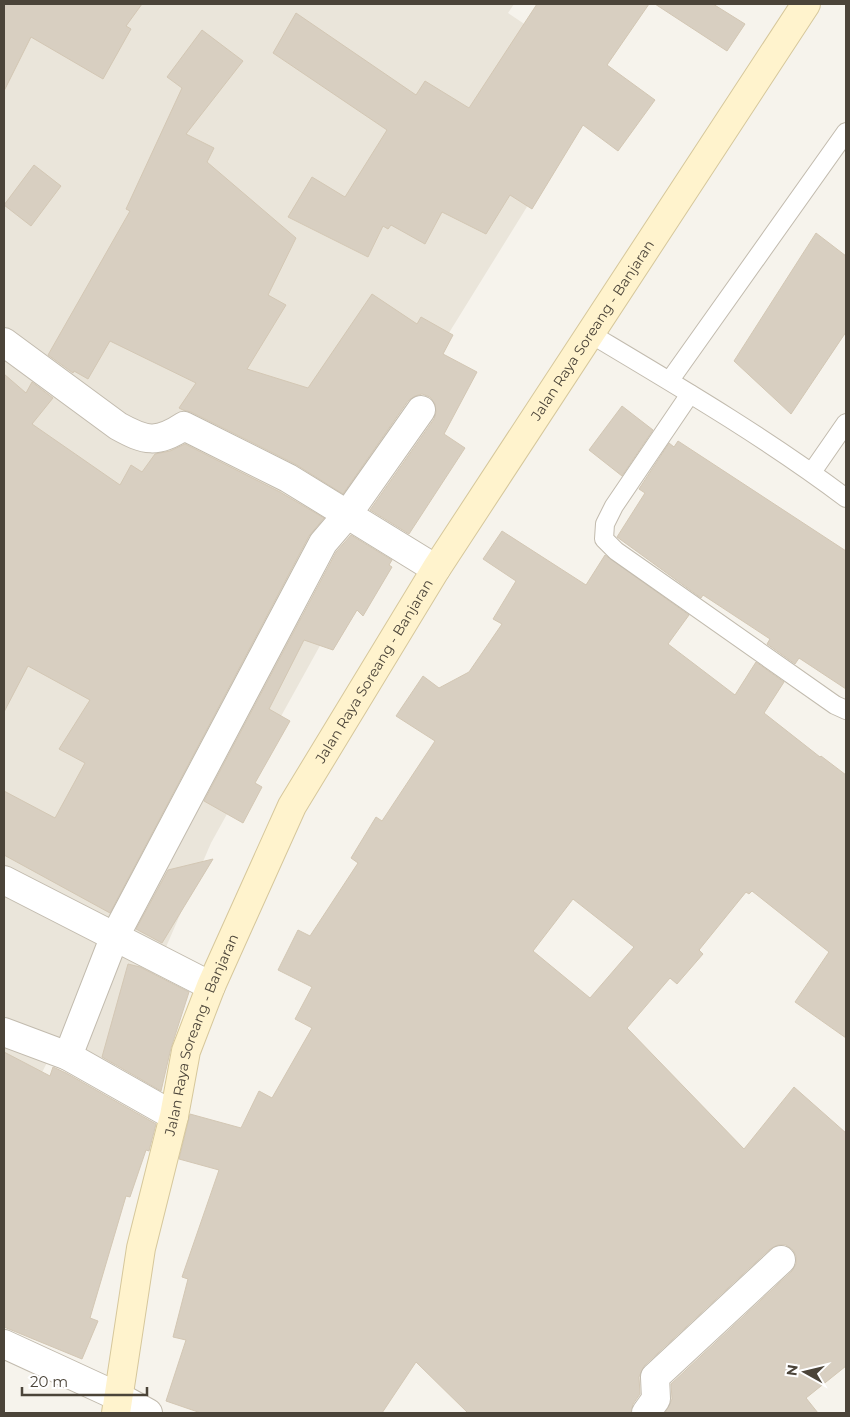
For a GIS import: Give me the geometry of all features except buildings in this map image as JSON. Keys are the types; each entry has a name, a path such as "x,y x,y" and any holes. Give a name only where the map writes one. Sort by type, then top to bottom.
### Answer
{"main road":[{"name":"Jalan Raya Soreang - Banjaran","path":"117,1405 140,1248 174,1116 186,1051 212,986 292,806 436,569 803,5"}],"street":[{"path":"4,342 118,426 134,435 145,440 154,439 168,436 184,426 288,478 436,569"},
{"path":"68,1056 114,938 323,543 347,515 421,410"},
{"path":"4,880 114,938 212,986"},
{"path":"4,1032 68,1056 174,1116"},
{"path":"646,1413 656,1399 655,1377 781,1260"},
{"path":"4,1344 117,1405 148,1413"}],"lane":[{"path":"670,380 846,132"},
{"path":"589,333 670,380 812,472 846,498"},
{"path":"690,394 614,506 605,524 604,539 632,562 835,705 846,710"},
{"path":"812,472 846,424"}],"shaded area":[{"path":"4,4 514,4 508,13 606,79 280,606 327,633 211,843 112,1072 57,1043 4,1147"}]}
